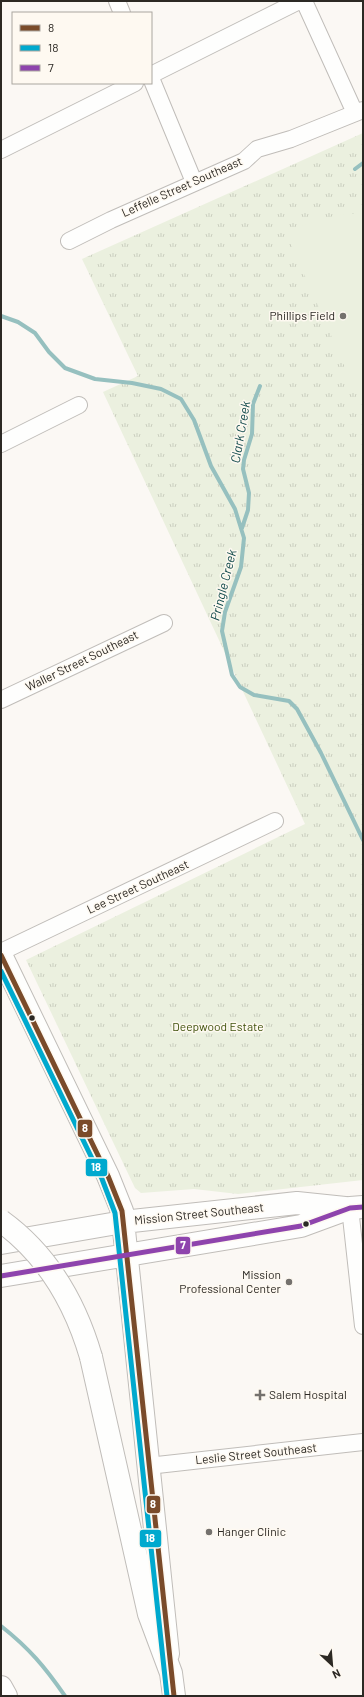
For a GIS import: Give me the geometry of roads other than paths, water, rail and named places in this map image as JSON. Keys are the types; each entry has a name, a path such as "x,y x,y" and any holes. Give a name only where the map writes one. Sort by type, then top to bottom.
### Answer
{"main road":[{"path":"1,955 108,1176 122,1211 148,1466 174,1696"},
{"name":"Mission Street Southeast","path":"1,1242 123,1222 296,1203 357,1207"},
{"name":"Mission Street Southeast","path":"1,1276 301,1226 357,1207"},
{"path":"1,1221 16,1232 34,1249 54,1273 68,1296 78,1320 91,1357 149,1614 171,1673"},
{"path":"1,1687 6,1696"}],"street":[{"path":"117,1 122,12"},
{"path":"152,75 299,1"},
{"path":"304,1 359,112"},
{"path":"152,78 194,182"},
{"path":"1,150 133,84"},
{"name":"Leffelle Street Southeast","path":"68,241 194,182 244,161 257,149 291,139 359,112"},
{"path":"1,444 79,405"},
{"name":"Waller Street Southeast","path":"1,700 164,622"},
{"name":"Lee Street Southeast","path":"1,952 275,821"},
{"path":"357,1207 363,1326"},
{"name":"Leslie Street Southeast","path":"148,1466 363,1442"}],"waterway":[{"name":"Clark Creek","path":"355,169 363,163"},
{"name":"Pringle Creek","path":"1,316 18,322 35,333 49,352 65,368 95,379 132,383 161,389 181,399 194,420 211,466 235,509 244,538 241,567 225,612 222,631 232,675 240,687 254,695 289,701 297,709 321,753 363,840"},
{"name":"Clark Creek","path":"242,528 248,510 249,493 243,469 244,460 252,434 253,404 260,386"},
{"path":"1,1626 36,1658 65,1696"}],"place":[{"name":"Phillips Field","path":"343,316"},
{"name":"Mission Professional Center","path":"289,1282"},
{"name":"Salem Hospital","path":"260,1395"},
{"name":"Hanger Clinic","path":"209,1532"}],"park label":[{"name":"Deepwood Estate","path":"218,1027"}]}
